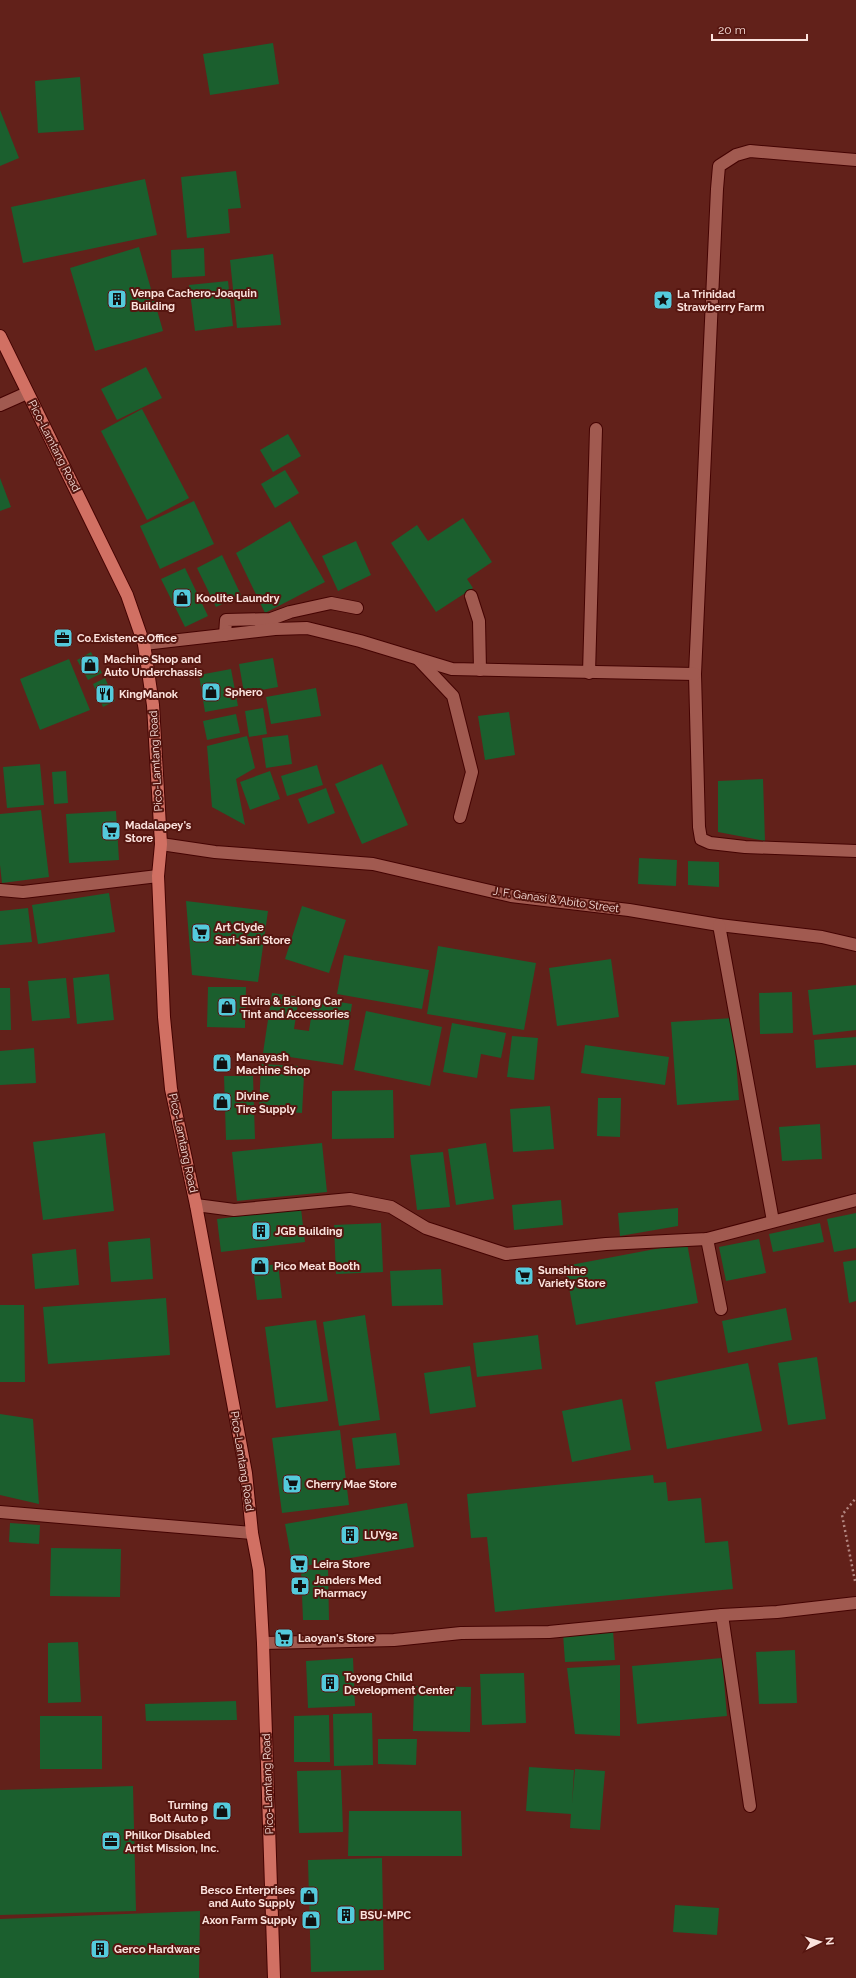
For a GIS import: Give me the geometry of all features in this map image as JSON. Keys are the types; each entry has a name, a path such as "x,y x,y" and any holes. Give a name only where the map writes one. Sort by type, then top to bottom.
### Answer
{"main road":[{"name":"Pico-Lamtang Road","path":"0,336 127,595 144,644 154,705 161,844 158,876 164,1017 171,1089 196,1205 246,1473 252,1533 259,1570 264,1643 274,1978"}],"street":[{"path":"856,160 750,151 736,155 719,166 695,674 699,819 701,839 710,842 745,847 856,851"},
{"path":"0,405 27,393"},
{"path":"589,673 596,429"},
{"path":"471,596 479,621 480,670"},
{"path":"225,635 226,620 271,619 290,612 330,603 357,608"},
{"path":"144,644 275,629 307,628 360,641 452,669 695,674"},
{"path":"418,658 453,696 472,772 460,817"},
{"name":"J. F. Ganasi & Abito Street","path":"161,844 215,852 373,864 511,896 629,910 720,925 822,937 856,945"},
{"path":"0,890 24,892 158,876"},
{"path":"720,925 773,1221"},
{"path":"196,1205 234,1210 350,1199 391,1207 426,1228 506,1254 606,1244 707,1239 856,1200"},
{"path":"707,1239 721,1309"},
{"path":"0,1512 252,1533"},
{"path":"264,1643 394,1640 461,1633 548,1632 722,1615 777,1612 856,1603"},
{"path":"722,1615 750,1806"}],"path":[{"path":"856,1498 842,1515 856,1588"}],"building":[{"path":"273,43 279,84 210,95 203,54"},
{"path":"80,77 84,130 38,133 35,81"},
{"path":"0,110 19,158 0,166"},
{"path":"236,171 241,208 228,209 230,233 187,238 181,177"},
{"path":"145,179 157,235 23,263 11,207"},
{"name":"Venpa Cachero-Joaquin Building","path":"139,247 163,331 95,351 70,268"},
{"path":"204,248 205,276 172,278 171,250"},
{"path":"273,254 281,325 237,328 230,260"},
{"path":"228,281 233,326 195,331 189,285"},
{"path":"146,367 162,398 117,420 101,389"},
{"path":"142,409 189,498 147,520 101,431"},
{"path":"288,434 301,456 273,472 260,450"},
{"path":"285,470 299,493 275,508 261,484"},
{"path":"0,478 11,507 0,511"},
{"path":"194,501 214,544 160,569 140,526"},
{"path":"463,518 492,562 467,579 473,588 436,612 391,543 417,525 428,541"},
{"path":"290,521 325,582 265,613 236,553"},
{"path":"356,541 371,575 338,591 322,556"},
{"path":"222,555 241,595 216,607 197,568"},
{"path":"185,568 208,616 185,627 161,579"},
{"path":"91,652 102,673 88,680 77,660"},
{"path":"273,658 278,687 244,693 239,664"},
{"path":"69,659 90,710 40,730 20,679"},
{"path":"231,669 238,706 205,712 199,675"},
{"path":"105,678 115,701 103,707 93,684"},
{"path":"316,688 321,716 271,724 266,697"},
{"path":"263,708 267,734 249,737 245,711"},
{"path":"509,712 515,755 485,760 478,716"},
{"path":"236,714 240,733 207,740 203,721"},
{"path":"288,735 292,764 266,768 262,738"},
{"path":"247,736 255,768 236,779 245,825 212,807 207,746"},
{"path":"40,764 44,805 7,808 3,767"},
{"path":"382,764 408,825 362,844 335,784"},
{"path":"317,765 323,785 287,796 281,776"},
{"path":"66,771 68,803 54,804 52,772"},
{"path":"270,771 280,799 250,810 240,782"},
{"path":"763,779 765,841 718,832 718,781"},
{"path":"326,788 335,813 308,824 298,799"},
{"path":"41,810 49,877 2,883 0,865 0,814"},
{"path":"116,811 119,860 69,863 66,814"},
{"path":"639,858 677,860 676,886 638,884"},
{"path":"688,861 719,862 719,887 688,885"},
{"path":"109,893 115,932 38,944 32,905"},
{"path":"186,901 268,911 258,982 192,975"},
{"path":"302,906 346,920 329,973 285,959"},
{"path":"28,908 32,942 0,945 0,911"},
{"path":"438,946 536,963 524,1030 427,1014"},
{"path":"344,955 429,970 422,1009 337,994"},
{"path":"611,959 619,1017 557,1026 549,968"},
{"path":"109,974 114,1020 77,1024 73,978"},
{"path":"66,978 70,1018 32,1021 28,981"},
{"path":"856,985 856,1030 813,1035 808,990"},
{"name":"Elvira & Balong Car Tint and Accessories","path":"208,987 246,987 245,1028 207,1027"},
{"path":"0,988 10,988 11,1030 0,1030"},
{"path":"792,992 793,1033 760,1034 759,993"},
{"path":"272,993 299,997 294,1029 309,1031 314,998 352,1004 343,1065 263,1053"},
{"path":"366,1011 442,1027 430,1086 354,1070"},
{"path":"733,1018 739,1100 677,1105 671,1022"},
{"path":"452,1023 506,1033 501,1058 481,1054 477,1078 443,1072"},
{"path":"512,1036 538,1038 534,1080 507,1077"},
{"path":"856,1037 856,1065 816,1068 814,1040"},
{"path":"585,1045 669,1057 665,1085 581,1073"},
{"path":"34,1048 36,1083 0,1085 0,1051"},
{"path":"261,1064 298,1066 297,1075 304,1076 302,1113 259,1110"},
{"path":"224,1076 253,1076 255,1139 226,1140"},
{"path":"393,1090 394,1138 332,1139 332,1091"},
{"path":"598,1098 621,1098 620,1137 597,1136"},
{"path":"550,1106 554,1149 513,1152 510,1109"},
{"path":"820,1124 822,1159 782,1161 779,1127"},
{"path":"105,1133 114,1211 43,1220 33,1142"},
{"path":"322,1143 327,1192 237,1201 232,1152"},
{"path":"486,1143 494,1199 456,1205 448,1149"},
{"path":"443,1152 450,1207 417,1210 410,1155"},
{"path":"561,1200 563,1225 514,1230 512,1205"},
{"path":"678,1208 678,1226 620,1236 618,1213"},
{"name":"JGB Building","path":"301,1209 305,1242 221,1252 217,1219"},
{"path":"856,1213 856,1248 834,1252 827,1219"},
{"path":"381,1223 383,1272 336,1274 334,1225"},
{"path":"820,1223 824,1242 773,1252 769,1234"},
{"path":"150,1238 153,1279 111,1282 108,1242"},
{"path":"759,1239 766,1273 726,1281 719,1247"},
{"path":"687,1243 698,1303 576,1325 565,1266"},
{"path":"76,1249 79,1285 35,1289 32,1254"},
{"path":"856,1260 856,1301 849,1303 843,1262"},
{"path":"278,1264 282,1298 257,1300 253,1267"},
{"path":"441,1269 443,1305 392,1306 390,1271"},
{"path":"166,1298 170,1355 48,1364 43,1307"},
{"path":"0,1305 24,1305 25,1382 0,1382"},
{"path":"786,1308 792,1340 728,1353 722,1321"},
{"path":"365,1315 380,1420 339,1426 323,1322"},
{"path":"316,1320 328,1401 276,1408 265,1327"},
{"path":"538,1335 542,1369 477,1377 473,1343"},
{"path":"817,1357 826,1419 788,1425 778,1363"},
{"path":"748,1363 762,1431 667,1449 655,1382"},
{"path":"470,1366 476,1407 430,1414 424,1373"},
{"path":"622,1399 631,1450 572,1462 562,1411"},
{"path":"0,1414 33,1419 39,1504 0,1495"},
{"path":"340,1430 349,1505 282,1513 272,1438"},
{"path":"396,1433 400,1465 356,1469 352,1438"},
{"path":"653,1475 654,1483 666,1482 668,1501 701,1498 705,1543 728,1541 733,1589 495,1612 487,1537 471,1538 467,1494"},
{"name":"LUY92","path":"407,1503 414,1547 293,1568 285,1524"},
{"path":"10,1523 40,1525 39,1544 9,1542"},
{"path":"51,1548 121,1549 120,1597 50,1596"},
{"path":"328,1569 329,1620 303,1620 301,1570"},
{"path":"613,1630 615,1660 565,1662 563,1634"},
{"path":"78,1642 81,1702 48,1703 48,1643"},
{"path":"795,1650 797,1703 759,1704 756,1652"},
{"name":"Toyong Child Development Center","path":"353,1658 355,1706 308,1708 306,1661"},
{"path":"722,1658 727,1716 637,1724 632,1666"},
{"path":"620,1665 620,1736 575,1734 567,1668"},
{"path":"524,1673 526,1723 482,1725 480,1674"},
{"path":"414,1686 471,1687 470,1732 413,1731"},
{"path":"236,1701 237,1720 146,1721 145,1704"},
{"path":"372,1713 373,1765 334,1766 333,1714"},
{"path":"329,1715 330,1762 294,1762 294,1716"},
{"path":"40,1716 102,1716 102,1769 40,1769"},
{"path":"378,1739 417,1739 416,1765 378,1764"},
{"path":"529,1767 574,1770 572,1804 575,1769 605,1771 600,1830 570,1828 571,1814 526,1811"},
{"path":"341,1770 343,1832 299,1833 297,1771"},
{"path":"133,1786 136,1911 0,1915 0,1790"},
{"path":"349,1811 461,1811 462,1856 348,1856"},
{"name":"BSU-MPC","path":"382,1858 384,1970 311,1972 308,1860"},
{"path":"675,1905 719,1908 717,1935 673,1932"},
{"name":"Gerco Hardware","path":"200,1911 199,1978 0,1978 0,1919"}],"place":[{"name":"Venpa Cachero-Joaquin Building","path":"117,299"},
{"name":"La Trinidad Strawberry Farm","path":"663,300"},
{"name":"Koolite Laundry","path":"182,598"},
{"name":"Co.Existence.Office","path":"63,638"},
{"name":"Machine Shop and Auto Underchassis","path":"90,665"},
{"name":"Sphero","path":"211,692"},
{"name":"KingManok","path":"105,694"},
{"name":"Madalapey's Store","path":"111,831"},
{"name":"Art Clyde Sari-Sari Store","path":"201,933"},
{"name":"Elvira & Balong Car Tint and Accessories","path":"227,1007"},
{"name":"Manayash Machine Shop","path":"222,1063"},
{"name":"Divine Tire Supply","path":"222,1102"},
{"name":"JGB Building","path":"261,1231"},
{"name":"Pico Meat Booth","path":"260,1266"},
{"name":"Sunshine Variety Store","path":"524,1276"},
{"name":"Cherry Mae Store","path":"292,1484"},
{"name":"LUY92","path":"350,1535"},
{"name":"Leira Store","path":"299,1564"},
{"name":"Janders Med Pharmacy","path":"300,1586"},
{"name":"Laoyan's Store","path":"284,1638"},
{"name":"Toyong Child Development Center","path":"330,1683"},
{"name":"Turning Bolt Auto p","path":"222,1811"},
{"name":"Philkor Disabled Artist Mission, Inc.","path":"111,1841"},
{"name":"Besco Enterprises and Auto Supply","path":"309,1896"},
{"name":"BSU-MPC","path":"346,1915"},
{"name":"Axon Farm Supply","path":"311,1920"},
{"name":"Gerco Hardware","path":"100,1949"}]}
